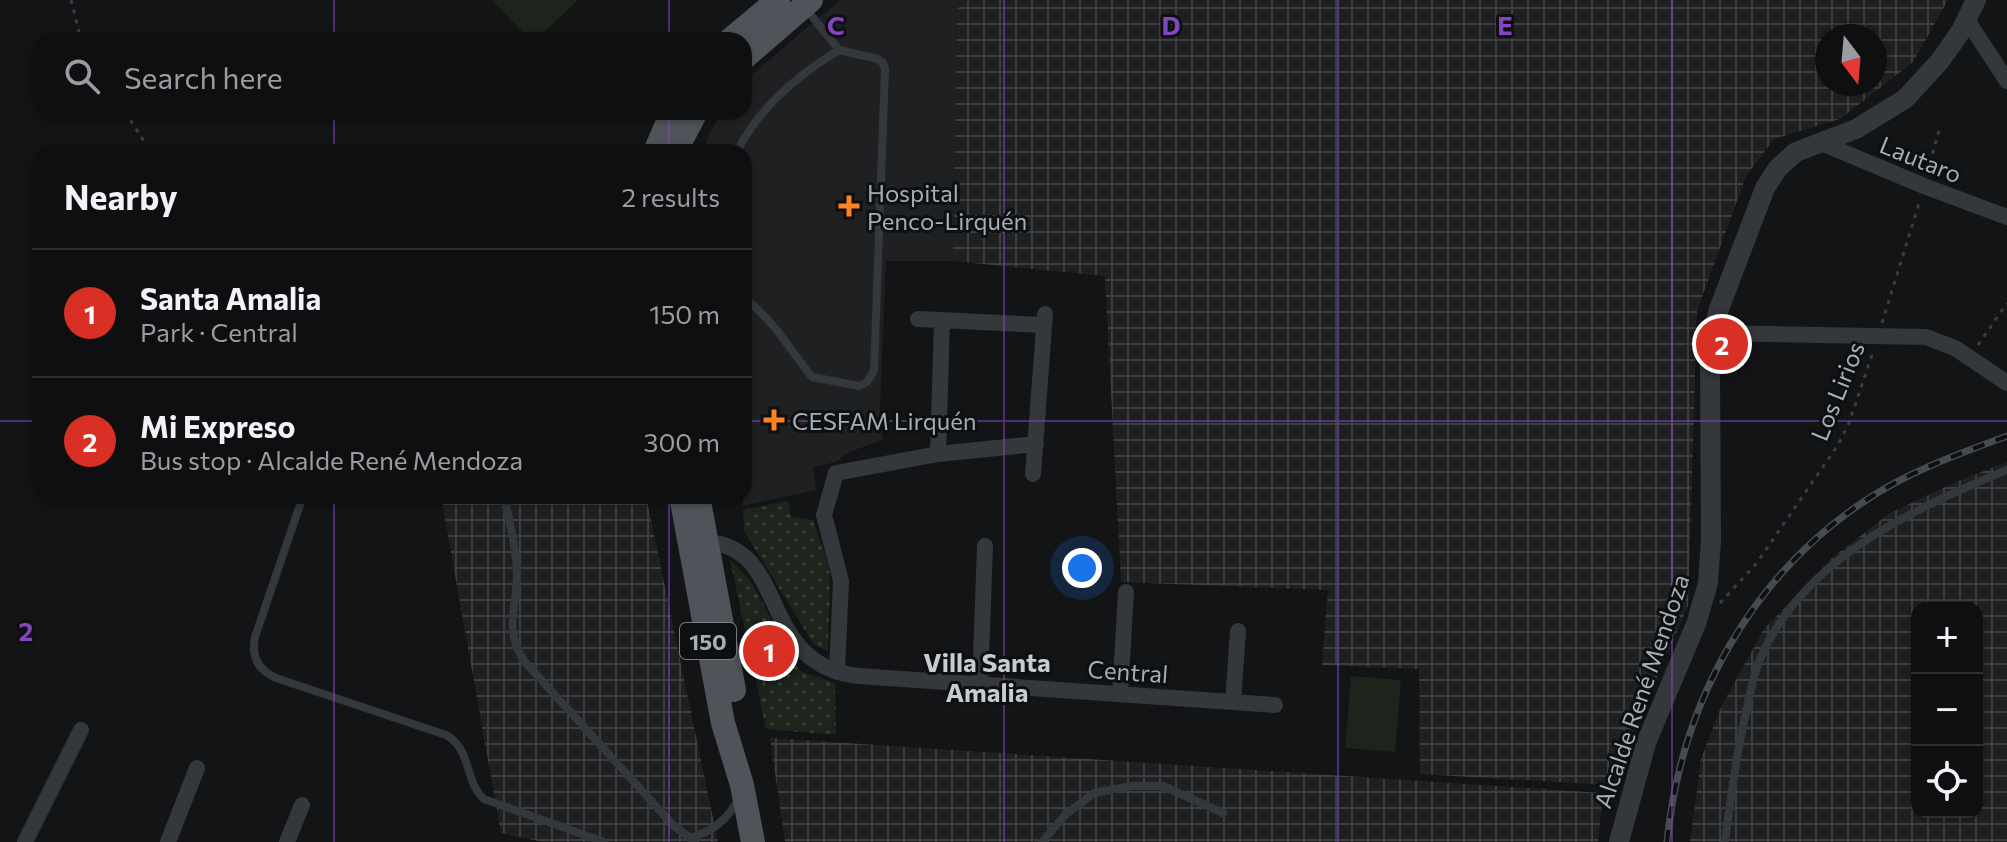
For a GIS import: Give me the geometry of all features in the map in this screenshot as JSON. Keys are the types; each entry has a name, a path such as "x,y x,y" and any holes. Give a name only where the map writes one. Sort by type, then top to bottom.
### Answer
{"main road":[{"path":"738,32 749,0"},
{"path":"739,32 778,0"},
{"path":"752,51 804,2"},
{"path":"658,144 669,120"},
{"path":"679,144 692,120"},
{"name":"150","path":"682,504 723,723 756,837"},
{"name":"150","path":"700,504 739,721 742,785"}],"street":[{"name":"Alcalde René Mendoza","path":"1619,842 1646,743 1696,624 1710,562 1713,333 1719,309 1765,188 1786,159 1873,121 1905,99 1930,75 1967,20 1976,0"},
{"path":"1967,20 2007,81"},
{"name":"Lautaro","path":"1819,142 2007,217"},
{"path":"918,319 1045,320 1033,474"},
{"path":"938,454 942,321"},
{"path":"1713,333 1926,337 1946,343 2007,383"},
{"path":"837,672 840,573 824,520 836,473 938,454 1036,444"},
{"name":"Central","path":"707,542 728,546 745,556 757,570 798,648 816,663 837,672 1275,705"},
{"path":"980,685 985,546"},
{"path":"1120,694 1126,592"},
{"path":"1233,702 1238,631"},
{"path":"25,842 81,730"},
{"path":"168,842 197,768"},
{"path":"287,842 302,805"}],"lane":[{"path":"752,305 771,322 812,377 859,386 872,377 885,69 878,59 839,50 804,2"},
{"path":"742,144 763,112 817,63 839,50"},
{"path":"1725,842 1737,754 1758,665 1785,613 1820,576 1870,538 1914,512 2007,470"},
{"path":"300,504 255,637 255,657 262,669 276,678 453,739 465,755 474,787 484,799 604,842"},
{"path":"505,504 517,571 511,621 516,648 525,662 674,826 692,840 721,823 735,806 742,785"},
{"path":"1042,842 1065,815 1094,793 1131,786 1163,786 1223,813"}],"path":[{"path":"71,0 79,32"},
{"path":"130,120 146,144"},
{"name":"Los Lirios","path":"1696,624 1756,564 1838,445 1849,423 1939,131"},
{"path":"1969,358 2007,303"}],"shaded area":[{"path":"492,0 578,0 544,32 522,32"},
{"name":"Hospital Penco-Lirquén","path":"840,0 967,0 957,9 953,261 886,261 880,408 883,440 849,452 836,462 813,467 816,490 743,506 752,504 752,144 706,144 717,120 752,120 752,74"},
{"path":"967,0 1948,0 1913,62 1887,82 1887,24 1815,24 1815,96 1869,96 1840,119 1774,139 1746,176 1697,311 1688,606 1610,785 1420,774 1419,669 1322,665 1328,590 1121,582 1105,276 953,261 957,9"},
{"path":"2007,462 2007,842 1690,842 1701,759 1721,707 1764,629 1832,558 1890,513"},
{"path":"788,501 791,516 813,520 827,559 830,576 828,651 814,645 744,531 743,510"},
{"path":"442,504 648,504 718,842 543,842 501,833"},
{"path":"730,559 750,580 800,671 835,683 836,735 766,729"},
{"path":"1351,676 1401,680 1395,752 1345,748"},
{"path":"770,738 1603,793 1598,842 785,842"}],"railway":[{"path":"1667,842 1675,790 1688,739 1707,690 1730,644 1759,601 1793,561 1831,526 1874,495 1922,469 2007,436"}],"place":[{"name":"Hospital Penco-Lirquén","path":"849,206"},
{"name":"Mi Expreso","path":"1722,344"},
{"name":"CESFAM Lirquén","path":"774,420"},
{"name":"Santa Amalia","path":"769,651"}],"district":[{"name":"Villa Santa Amalia","path":"987,676"}]}
